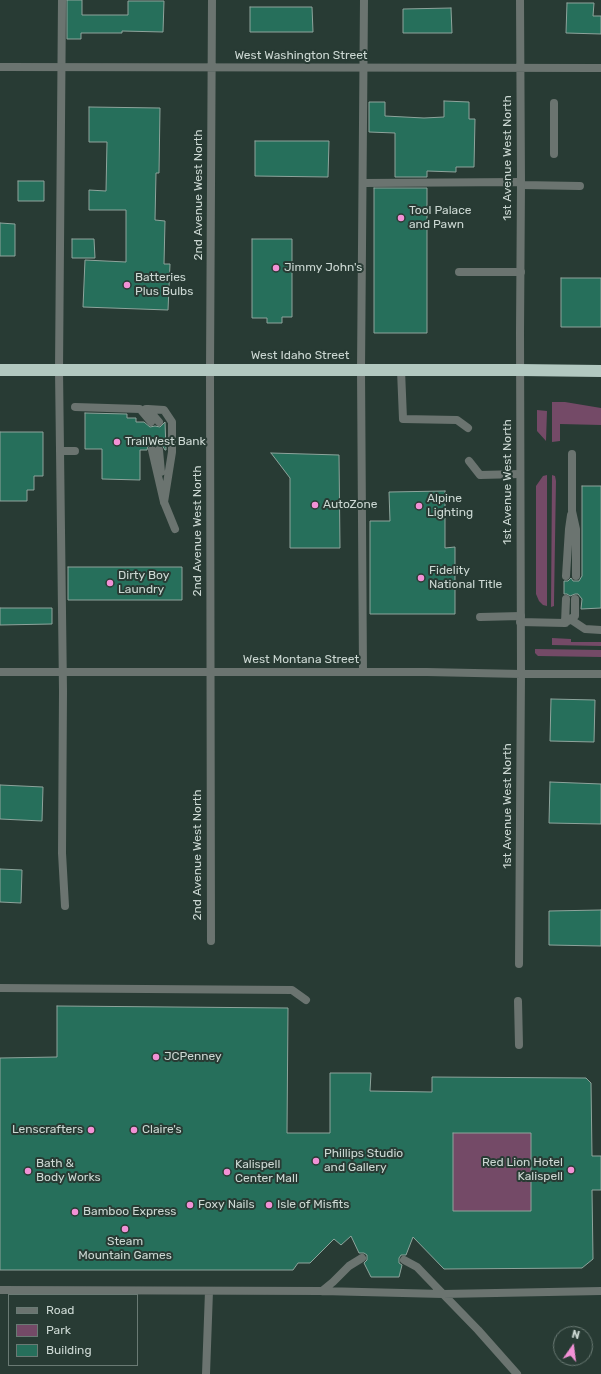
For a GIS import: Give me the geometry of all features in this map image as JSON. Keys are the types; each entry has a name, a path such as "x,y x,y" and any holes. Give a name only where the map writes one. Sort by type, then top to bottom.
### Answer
{"highway":[{"name":"West Idaho Street","path":"0,370 601,371"}],"street":[{"path":"62,0 59,370 63,691 62,853 65,906"},
{"name":"2nd Avenue West North","path":"210,941 210,371 212,0"},
{"path":"363,672 361,370 364,0"},
{"name":"1st Avenue West North","path":"519,964 521,272 520,0"},
{"name":"West Washington Street","path":"0,67 601,68"},
{"path":"554,103 554,154"},
{"path":"363,183 521,183 580,186"},
{"path":"459,272 521,272"},
{"path":"400,370 403,418 456,420 468,428"},
{"path":"75,407 164,410 172,422 172,452 164,502"},
{"path":"144,409 155,422"},
{"path":"156,450 164,502 175,529"},
{"path":"60,451 75,451"},
{"path":"566,576 569,529 572,511 572,454"},
{"path":"469,461 480,474 520,474"},
{"path":"572,511 576,529 576,576"},
{"path":"566,599 568,621"},
{"path":"568,621 575,616 575,599"},
{"path":"480,617 568,621 585,630 601,630"},
{"name":"West Montana Street","path":"0,672 363,672 601,674"},
{"path":"0,988 292,990 306,1000"},
{"path":"518,1001 519,1045"},
{"path":"322,1291 349,1266 362,1258"},
{"path":"404,1260 417,1268 443,1294 478,1330 516,1374"},
{"path":"0,1290 322,1291 443,1294 601,1291"},
{"path":"206,1374 208,1291"}],"green space":[{"path":"552,402 565,402 601,408 601,425 560,424 560,441 552,442"},
{"path":"537,410 547,411 546,441 537,431"},
{"path":"547,475 547,606 543,605 539,601 536,594 536,486 543,476"},
{"path":"552,475 555,476 556,481 554,606 551,607"},
{"path":"552,638 571,639 571,642 601,642 601,646 552,645"},
{"path":"535,649 601,650 601,657 538,656 535,653"},
{"path":"453,1133 531,1133 531,1211 453,1211"}],"building":[{"path":"67,0 82,0 82,15 128,15 128,1 164,1 163,32 122,31 122,33 81,33 81,39 67,39"},
{"path":"567,3 594,3 593,16 601,16 601,34 566,33"},
{"path":"250,7 312,7 313,32 250,32"},
{"path":"451,8 452,33 403,33 403,9"},
{"path":"444,101 469,102 469,119 475,119 474,167 456,167 456,172 427,171 427,177 395,177 395,133 369,132 369,102 385,102 385,116 424,118 444,117"},
{"path":"89,107 160,108 159,173 156,173 155,220 165,221 164,264 170,264 168,310 83,307 85,260 126,262 126,210 89,210 89,190 106,191 107,142 89,142"},
{"path":"255,141 329,141 328,177 255,176"},
{"path":"18,181 44,181 44,201 18,201"},
{"path":"374,188 427,188 427,333 374,333"},
{"path":"0,223 15,224 15,256 0,256"},
{"path":"72,239 94,239 95,258 72,258"},
{"path":"252,239 292,239 292,317 282,317 282,323 267,323 267,318 252,318"},
{"path":"561,278 601,278 601,327 561,327"},
{"path":"85,413 127,414 127,418 136,418 136,422 144,422 150,427 160,427 165,422 166,450 162,445 150,445 148,446 147,450 140,450 140,480 102,479 102,449 85,449"},
{"path":"0,432 43,432 43,476 34,476 34,490 27,490 27,501 0,501"},
{"path":"271,453 339,455 340,548 290,548 290,478"},
{"path":"582,486 601,486 601,608 581,609 582,599 578,594 570,596 564,594 564,581 568,581 571,578 573,581 579,581 582,576"},
{"path":"445,491 445,548 455,547 455,614 370,614 370,521 390,521 389,492"},
{"path":"68,567 182,567 182,600 68,600"},
{"path":"0,608 52,608 52,624 0,625"},
{"path":"551,699 595,700 594,742 550,741"},
{"path":"550,782 601,784 601,824 549,823"},
{"path":"0,785 43,787 42,821 0,819"},
{"path":"0,869 22,870 21,903 0,902"},
{"path":"601,910 601,946 549,945 549,911"},
{"name":"Kalispell Center Mall","path":"57,1006 288,1008 287,1133 330,1133 330,1073 371,1073 370,1091 432,1092 432,1077 586,1078 591,1083 592,1156 601,1156 601,1190 592,1190 593,1259 582,1268 444,1269 413,1237 406,1255 401,1255 399,1258 399,1263 402,1265 399,1277 371,1277 364,1263 367,1260 367,1255 364,1253 359,1253 351,1236 341,1245 334,1239 310,1263 298,1263 293,1270 0,1270 0,1058 57,1057","holes":["453,1133 531,1133 531,1211 453,1211"]}],"place":[{"name":"Tool Palace and Pawn","path":"401,218"},
{"name":"Jimmy John's","path":"276,268"},
{"name":"Batteries Plus Bulbs","path":"127,285"},
{"name":"TrailWest Bank","path":"117,442"},
{"name":"AutoZone","path":"315,505"},
{"name":"Alpine Lighting","path":"419,506"},
{"name":"Fidelity National Title","path":"421,578"},
{"name":"Dirty Boy Laundry","path":"110,583"},
{"name":"JCPenney","path":"156,1057"},
{"name":"Lenscrafters","path":"91,1130"},
{"name":"Claire's","path":"134,1130"},
{"name":"Phillips Studio and Gallery","path":"316,1161"},
{"name":"Red Lion Hotel Kalispell","path":"571,1170"},
{"name":"Bath & Body Works","path":"28,1171"},
{"name":"Kalispell Center Mall","path":"227,1172"},
{"name":"Foxy Nails","path":"190,1205"},
{"name":"Isle of Misfits","path":"269,1205"},
{"name":"Bamboo Express","path":"75,1212"},
{"name":"Steam Mountain Games","path":"125,1229"}]}
